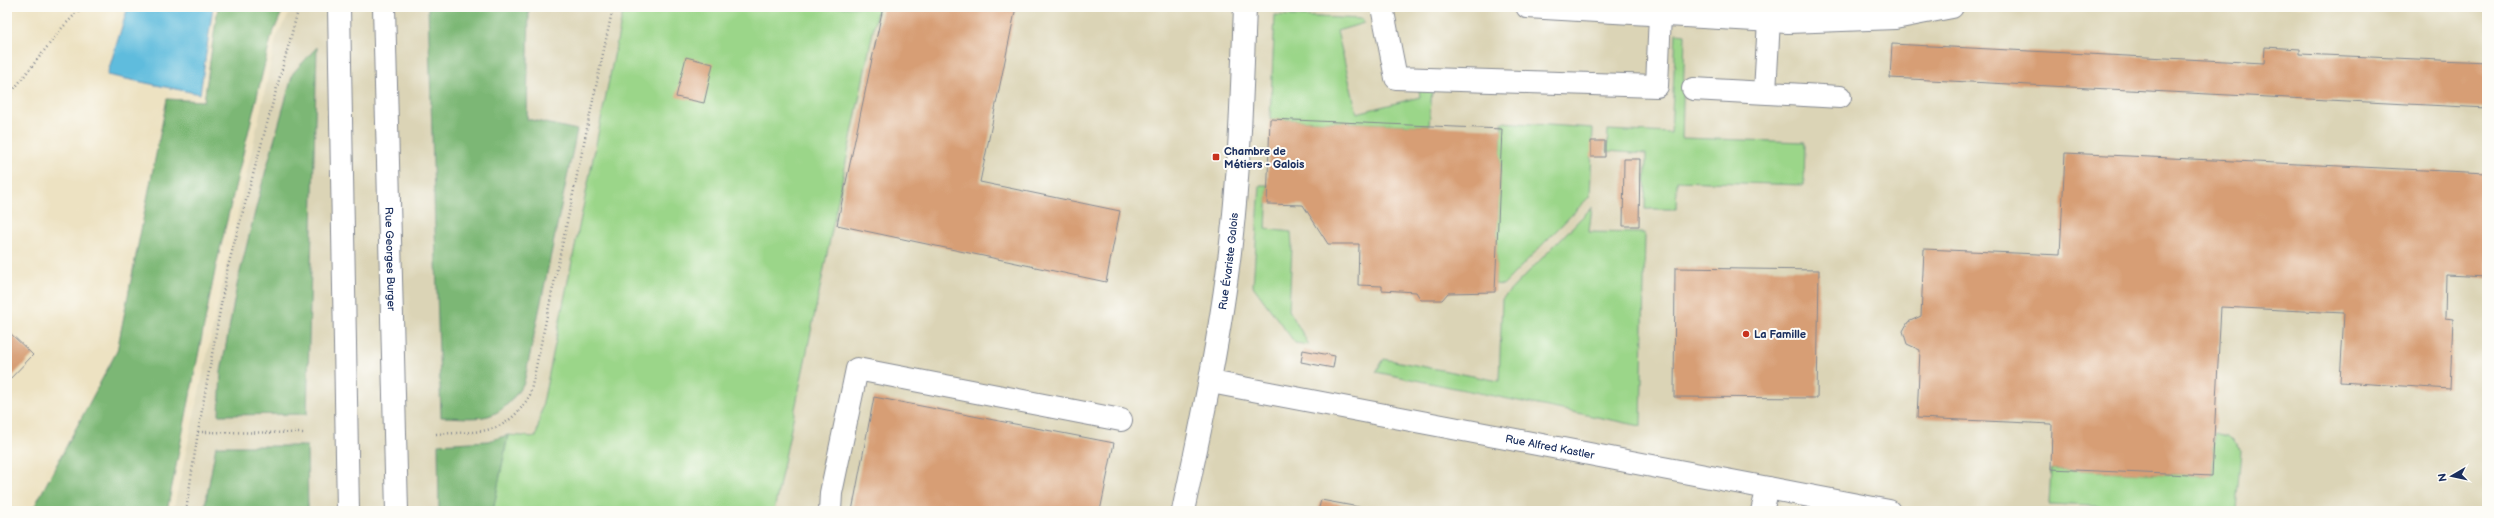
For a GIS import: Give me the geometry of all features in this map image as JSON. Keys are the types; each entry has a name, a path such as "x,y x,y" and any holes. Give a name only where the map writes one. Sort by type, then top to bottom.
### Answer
{"street":[{"path":"339,7 348,511"},
{"name":"Rue Georges Burger","path":"384,7 397,511"},
{"name":"Rue Évariste Galois","path":"1183,511 1211,382 1231,243 1241,132 1245,7"},
{"path":"1382,7 1396,78 1649,86 1657,86 1660,14"},
{"path":"1527,7 1660,14 1745,13 1769,20 1849,13 1894,18 1952,7"},
{"path":"1765,92 1769,20"},
{"path":"1693,89 1840,97"},
{"path":"830,511 831,493 857,369 1121,420"},
{"name":"Rue Alfred Kastler","path":"1211,382 1889,511"},
{"path":"1762,511 1768,488"}],"path":[{"path":"7,98 62,28 82,7"},
{"path":"186,511 198,432 228,266 299,7"},
{"path":"436,434 484,431 502,426 519,412 530,395 613,7"},
{"path":"198,432 306,433"}],"shaded area":[{"path":"293,7 2487,7 2487,511 173,511 277,35"}],"green space":[{"path":"218,7 284,7 271,38 216,266 167,511 32,511 117,351 167,99 204,101"},
{"path":"428,7 529,7 527,119 577,130 524,383 506,406 489,416 469,418 441,417"},
{"path":"624,7 878,7 774,511 493,511 508,435 536,437"},
{"path":"1275,15 1362,19 1364,23 1337,31 1357,113 1420,97 1419,89 1432,90 1429,126 1270,119"},
{"path":"1676,33 1685,34 1682,138 1805,142 1804,185 1677,181 1676,209 1645,209 1646,154 1607,151 1608,130 1671,133"},
{"path":"317,47 307,414 219,415 221,372 238,280 261,188 293,73"},
{"path":"1502,122 1593,128 1590,196 1503,285 1495,284"},
{"path":"1260,185 1268,185 1266,229 1291,232 1292,246 1289,310 1309,345 1295,343 1253,286"},
{"path":"1592,207 1589,232 1645,233 1641,426 1376,372 1384,359 1499,381 1502,299"},
{"path":"2215,433 2227,436 2241,450 2236,510 2196,511 2049,504 2051,469 2212,476"},
{"path":"508,435 493,511 439,511 438,444 488,441"},
{"path":"216,446 307,446 308,511 204,511"}],"water":[{"path":"128,7 213,7 200,94 107,75"}],"building":[{"path":"883,7 1016,7 980,182 1120,211 1106,282 837,225"},
{"path":"1892,44 2264,63 2265,47 2300,49 2300,54 2487,62 2487,108 1890,78"},
{"path":"686,57 713,64 704,103 676,97"},
{"path":"1270,119 1502,129 1495,292 1448,293 1442,300 1421,300 1416,292 1382,290 1382,286 1358,285 1359,244 1328,244 1303,205 1267,204"},
{"path":"1591,141 1605,141 1605,157 1591,157"},
{"path":"2065,153 2487,173 2487,277 2446,275 2445,318 2453,319 2450,389 2340,382 2344,313 2221,307 2212,476 2051,469 2052,424 1917,418 1920,350 1907,344 1903,331 1908,322 1921,316 1924,249 2060,255"},
{"path":"1624,159 1640,159 1639,226 1623,226"},
{"name":"La Famille","path":"1675,268 1819,270 1817,398 1674,397"},
{"path":"7,330 33,355 7,382"},
{"path":"1303,350 1335,356 1333,368 1301,362"},
{"path":"874,397 1114,443 1100,511 852,511"},
{"path":"1321,500 1375,510 1375,511 1318,511"}],"place":[{"name":"Chambre de Métiers - Galois","path":"1216,157"},
{"name":"La Famille","path":"1746,334"}]}
